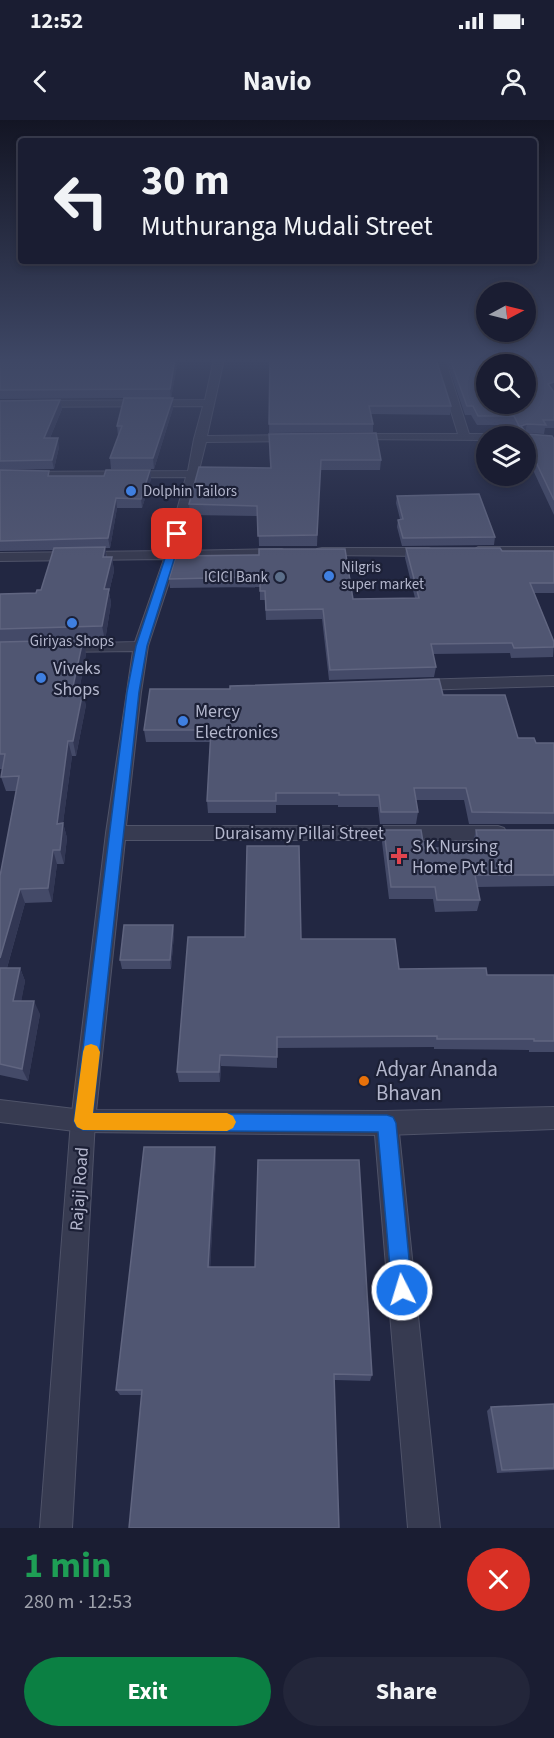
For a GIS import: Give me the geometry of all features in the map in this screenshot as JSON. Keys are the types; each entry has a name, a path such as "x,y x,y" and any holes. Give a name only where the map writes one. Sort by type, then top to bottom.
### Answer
{"street":[{"name":"Rajaji Road","path":"56,1528 83,1121 115,833 139,692 141,646 172,553 193,474 203,425"},
{"path":"460,425 464,436"},
{"path":"338,437 476,437"},
{"path":"199,439 303,438"},
{"path":"0,475 193,474"},
{"path":"0,557 172,553 554,551"},
{"path":"47,648 141,646"},
{"path":"402,685 554,681"},
{"name":"Duraisamy Pillai Street","path":"115,833 518,833"},
{"path":"0,1111 83,1121 387,1123 554,1118"},
{"path":"387,1123 424,1528"}],"building":[{"path":"0,425 50,425 44,438 58,438 52,460 0,461"},
{"path":"164,425 153,458 110,458 122,426 117,426"},
{"path":"376,433 381,460 321,460 317,535 258,536 257,506 189,504 199,467 271,468 269,434"},
{"path":"536,435 552,436 554,439 554,500 536,462"},
{"path":"0,470 49,471 48,476 104,476 106,470 150,470 141,499 116,498 108,538 0,541"},
{"path":"479,494 495,537 403,538 398,520 403,519 397,496"},
{"path":"105,547 103,557 112,557 104,589 109,589 102,626 0,629 0,594 36,593 37,590 41,590 54,548"},
{"path":"406,548 500,548 502,551 554,551 554,583 530,583 554,647 514,648 512,643 431,644 436,667 330,670 323,609 266,610 265,591 260,591 260,577 169,579 176,556 259,555 259,549 345,549 353,599 419,598"},
{"path":"83,640 72,691 83,691 73,741 68,741 57,824 63,823 60,850 53,850 48,888 20,889 0,958 0,876 19,776 1,777 5,754 0,754 0,642"},
{"path":"439,679 443,695 505,695 518,738 534,738 536,743 554,743 554,813 472,812 466,788 414,788 418,812 381,812 379,795 276,793 276,801 207,801 211,730 144,730 150,689 230,689 230,686"},
{"path":"384,830 421,830 424,848 479,848 476,830 554,830 554,875 475,875 480,900 437,900 435,887 391,887"},
{"path":"247,846 299,846 301,939 395,939 399,969 486,968 487,975 554,975 554,1041 437,1039 437,1036 277,1037 277,1057 220,1055 219,1072 177,1072 188,937 245,937"},
{"path":"124,925 173,925 170,960 120,960"},
{"path":"0,968 20,968 13,1001 34,1001 22,1069 0,1064"},
{"path":"144,1147 215,1147 208,1267 255,1267 258,1160 359,1160 372,1375 334,1374 339,1528 129,1528 142,1390 116,1390"},
{"path":"554,1404 554,1468 502,1470 491,1407"}],"slow traffic":[{"path":"91,1052 83,1121 227,1122"}],"place":[{"name":"Dolphin Tailors","path":"131,491"},
{"name":"Nilgris super market","path":"329,576"},
{"name":"ICICI Bank","path":"280,577"},
{"name":"Giriyas Shops","path":"72,623"},
{"name":"Viveks Shops","path":"41,678"},
{"name":"Mercy Electronics","path":"183,721"},
{"name":"S K Nursing Home Pvt Ltd","path":"399,856"},
{"name":"Adyar Ananda Bhavan","path":"364,1081"}],"route":[{"path":"177,534 141,646 133,692 83,1121 387,1123 402,1290"}]}
